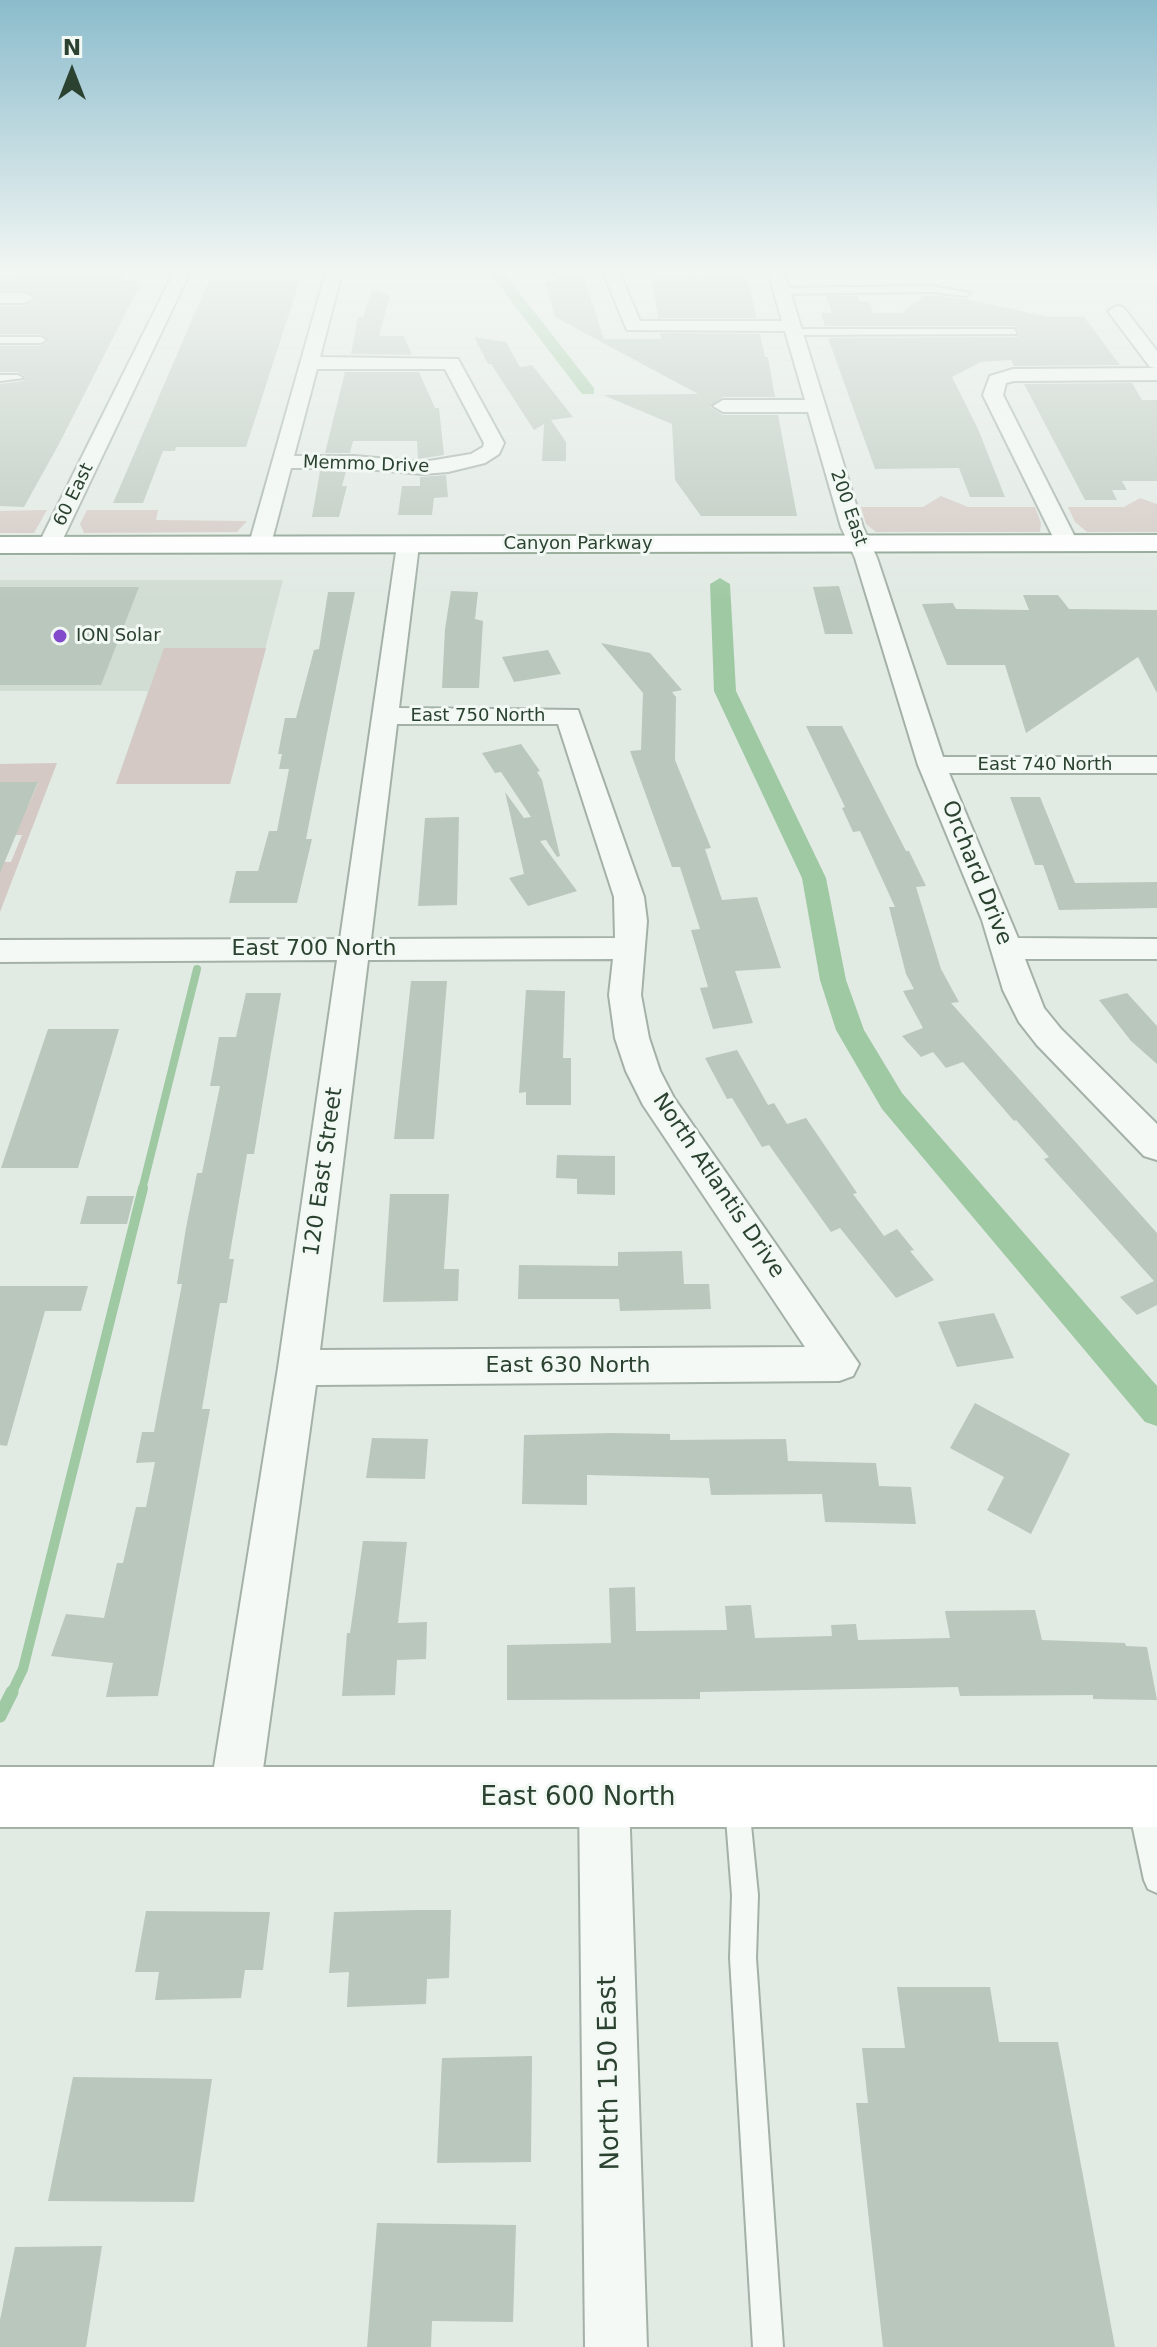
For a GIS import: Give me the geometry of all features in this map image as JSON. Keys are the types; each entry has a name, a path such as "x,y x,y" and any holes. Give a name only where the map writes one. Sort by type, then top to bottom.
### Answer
{"main road":[{"name":"Canyon Parkway","path":"863,551 1067,543 1157,543"},
{"name":"Canyon Parkway","path":"0,545 260,544 408,552"},
{"name":"Canyon Parkway","path":"0,560 408,552 863,551 1157,558"},
{"name":"East 600 North","path":"0,1798 1148,1797"}],"street":[{"name":"60 East","path":"49,545 129,382"},
{"path":"260,544 304,382"},
{"name":"Memmo Drive","path":"283,462 354,462 423,468 478,459 492,450 494,443 461,382"},
{"name":"200 East","path":"807,382 863,551"},
{"path":"997,382 993,395 1067,543"},
{"path":"723,406 815,406"},
{"name":"Orchard Drive","path":"863,551 932,765 1007,948 1019,990 1031,1014 1049,1037 1157,1146"},
{"name":"120 East Street","path":"234,1798 298,1368 408,552"},
{"name":"East 750 North","path":"387,716 569,716"},
{"name":"North Atlantis Drive","path":"569,716 629,897 632,921 625,995 632,1038 660,1105 839,1364"},
{"name":"East 740 North","path":"932,765 1157,765"},
{"name":"East 700 North","path":"0,951 628,948"},
{"path":"1007,948 1157,949"},
{"name":"East 630 North","path":"298,1368 839,1364"},
{"name":"North 150 East","path":"604,1799 616,2347"}],"lane":[{"path":"1148,1797 1157,1880"},
{"path":"736,1798 745,1895 743,1958 768,2347"}],"shaded area":[{"path":"941,496 968,507 1035,507 1041,523 1040,532 876,532 866,524 861,507 923,507"},
{"path":"1140,498 1157,504 1157,532 1087,532 1075,522 1068,507 1124,507"},
{"path":"47,510 34,533 0,533 0,511"},
{"path":"87,510 158,510 156,520 247,521 237,532 84,533 80,524"},
{"path":"0,580 283,580 230,784 116,784 148,691 0,691"},
{"path":"164,648 266,648 230,784 116,784"},
{"path":"57,763 0,912 0,862 11,862 22,835 0,835 2,806 28,806 38,783 0,782 0,764"}],"building":[{"path":"91,382 24,507 0,506 0,384"},
{"path":"165,382 267,382 246,447 176,447 175,451 163,451 143,503 113,503"},
{"path":"343,382 423,382 435,408 439,408 444,455 418,459 417,441 353,441 350,453 325,453"},
{"path":"502,382 545,382 573,417 551,420 566,442 566,461 542,461 544,424 534,430"},
{"path":"675,382 772,382 775,397 723,397 710,407 723,415 778,415 797,516 701,516 675,480 672,424 603,395 698,394"},
{"path":"844,382 954,382 978,429 1005,497 970,497 959,468 875,469"},
{"path":"1132,383 1142,400 1157,400 1157,481 1122,481 1127,490 1112,490 1117,500 1085,500 1024,384"},
{"path":"320,471 346,471 342,486 347,486 339,517 312,517"},
{"path":"446,475 448,497 434,498 432,515 398,515 402,486 420,486 420,477"},
{"path":"839,586 853,634 825,634 813,587"},
{"name":"ION Solar","path":"0,587 139,587 101,685 0,685"},
{"path":"451,591 478,592 475,619 483,621 479,688 442,688 445,629"},
{"path":"328,592 355,592 306,839 312,839 297,903 229,903 236,871 258,871 269,831 277,831 289,769 279,769 282,754 278,754 285,718 296,718 314,650 319,649"},
{"path":"1023,595 1058,595 1069,609 1157,610 1157,693 1138,657 1026,733 1005,665 947,665 922,604 953,603 956,609 1029,610"},
{"path":"601,643 650,653 682,690 672,692 676,697 675,760 711,848 705,849 722,900 757,897 781,968 735,971 753,1023 713,1029 700,988 708,987 691,930 700,929 680,867 672,867 630,751 641,750 643,693"},
{"path":"548,650 561,674 514,682 502,657"},
{"path":"806,726 842,726 906,851 909,851 926,886 916,887 941,969 959,1002 951,1003 1157,1233 1157,1305 1137,1315 1120,1297 1154,1281 1044,1159 1049,1157 963,1062 946,1068 933,1052 921,1057 902,1036 923,1028 903,991 914,989 906,974 889,907 895,907 860,831 853,832 842,808 845,807"},
{"path":"521,744 540,771 537,772 542,780 560,856 557,857 546,840 540,841 577,891 528,906 509,878 524,874 505,792 524,818 531,817 501,772 495,773 482,753"},
{"path":"0,782 38,782 0,873"},
{"path":"1010,797 1040,797 1075,883 1157,882 1157,908 1059,910 1043,865 1035,865"},
{"path":"459,817 457,905 418,906 425,818"},
{"path":"411,981 447,981 434,1139 394,1139"},
{"path":"526,990 565,991 563,1058 571,1058 571,1105 526,1105 526,1092 519,1093"},
{"path":"246,993 281,993 254,1154 247,1154 229,1259 234,1259 227,1303 220,1303 202,1409 210,1409 158,1696 106,1697 113,1663 51,1656 66,1614 104,1618 117,1563 123,1563 136,1507 146,1507 155,1462 136,1463 142,1432 154,1432 182,1284 177,1284 186,1228 197,1173 202,1173 220,1086 210,1086 219,1037 236,1037"},
{"path":"1127,993 1157,1026 1157,1064 1131,1041 1099,1000"},
{"path":"48,1029 119,1029 78,1168 1,1168"},
{"path":"737,1050 768,1105 774,1103 787,1124 806,1118 857,1193 853,1194 884,1236 897,1229 934,1280 896,1298 840,1228 831,1232 769,1145 762,1147 732,1098 727,1099 705,1058"},
{"path":"557,1155 615,1156 615,1195 577,1194 577,1179 556,1178"},
{"path":"390,1194 449,1194 444,1269 459,1269 458,1301 383,1302"},
{"path":"87,1196 134,1196 127,1224 80,1224"},
{"path":"682,1251 684,1284 709,1284 711,1309 620,1311 619,1299 518,1299 519,1265 618,1266 618,1252"},
{"path":"0,1286 88,1286 81,1311 45,1311 7,1446 0,1445"},
{"path":"994,1313 1014,1358 957,1367 938,1322"},
{"path":"975,1403 1070,1454 1031,1534 987,1510 1004,1477 950,1448"},
{"path":"670,1434 670,1440 786,1439 788,1461 876,1463 879,1486 911,1487 916,1524 825,1522 822,1494 711,1495 709,1478 587,1475 587,1505 522,1504 524,1435"},
{"path":"372,1438 428,1439 425,1479 366,1478"},
{"path":"363,1541 407,1542 398,1623 427,1622 426,1659 397,1660 395,1695 342,1696 347,1633 350,1633"},
{"path":"635,1587 636,1631 727,1630 725,1606 751,1605 755,1638 832,1636 831,1625 856,1624 858,1640 950,1638 945,1611 1035,1610 1042,1640 1125,1643 1126,1646 1147,1647 1157,1700 1093,1699 1093,1695 960,1696 958,1687 700,1692 700,1699 507,1700 507,1645 611,1643 609,1588"},
{"path":"451,1910 449,1978 427,1979 426,2004 347,2007 349,1972 329,1973 334,1912"},
{"path":"146,1911 270,1912 263,1970 245,1970 241,1998 155,2000 159,1972 135,1972"},
{"path":"897,1987 990,1987 999,2042 1058,2042 1115,2347 883,2347 856,2103 868,2103 862,2048 905,2048"},
{"path":"532,2056 531,2162 437,2163 442,2058"},
{"path":"73,2077 212,2079 194,2202 48,2201"},
{"path":"377,2223 516,2225 513,2322 432,2321 431,2347 367,2347"},
{"path":"102,2246 86,2347 0,2347 0,2320 15,2247"}],"waterway":[{"path":"581,382 588,391"},
{"path":"720,584 725,691 814,878 833,980 850,1030 870,1068 892,1101 1157,1411"},
{"path":"142,1190 197,969"},
{"path":"11,1694 23,1669 143,1188"},
{"path":"0,1716 11,1694"}],"place":[{"name":"ION Solar","path":"60,636"}]}
